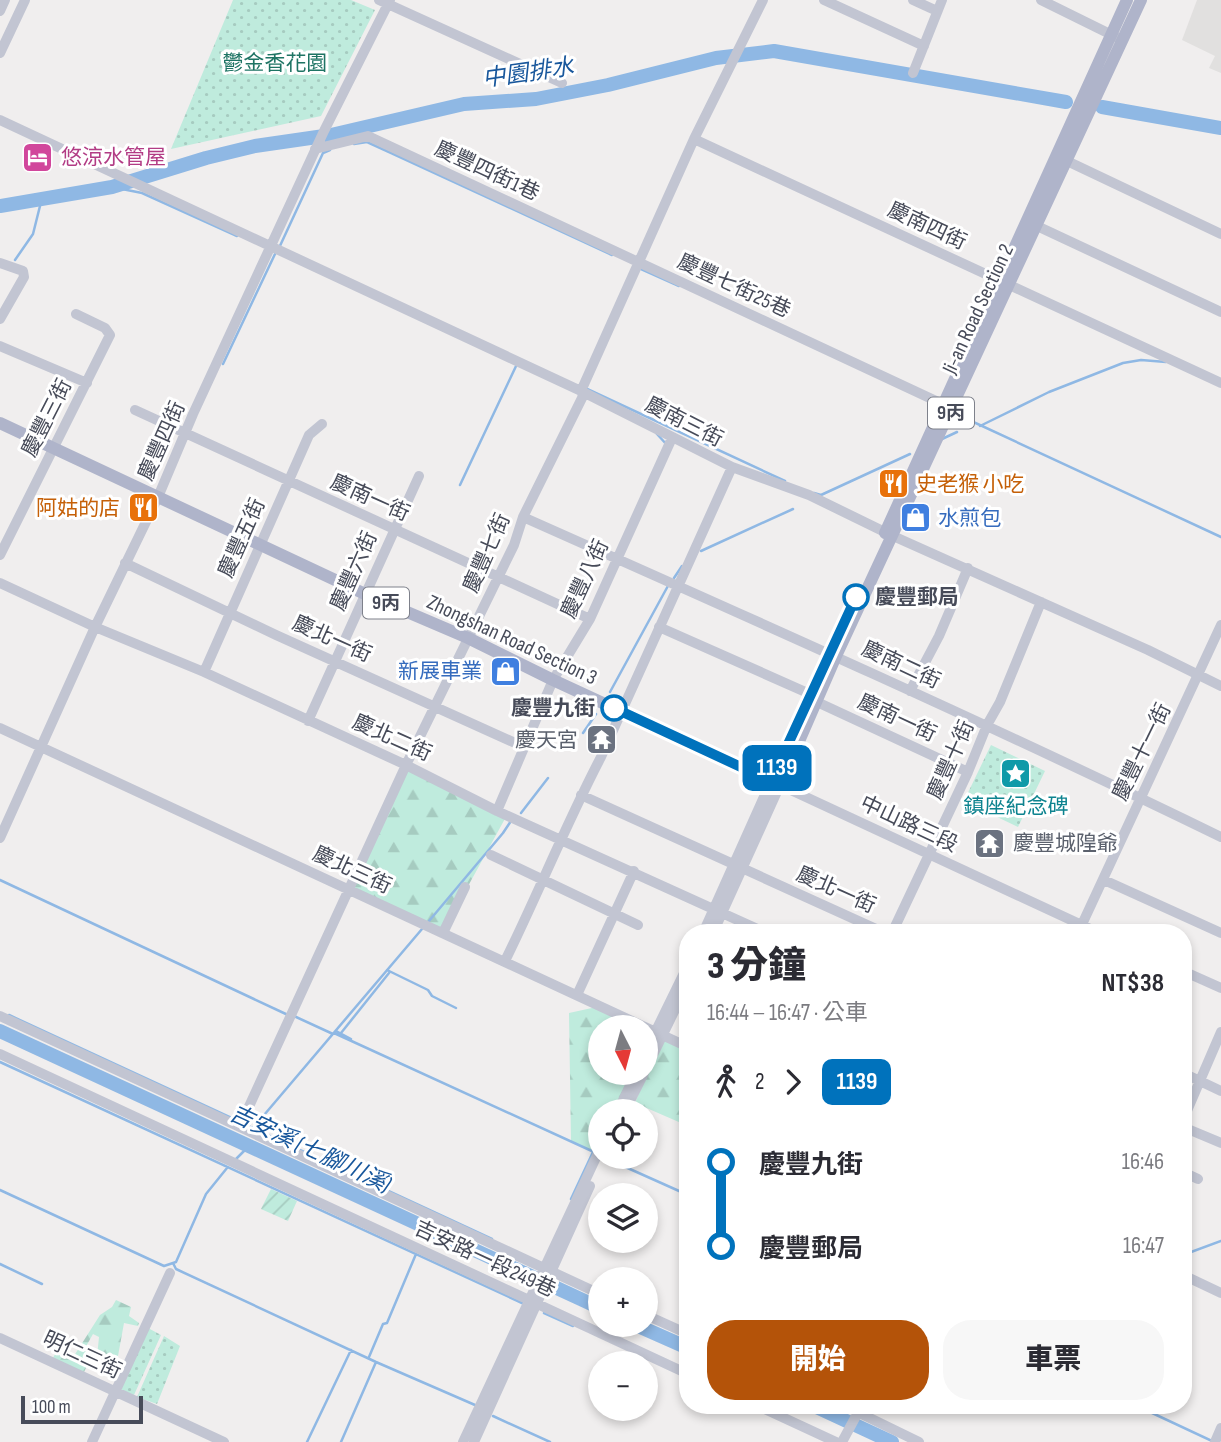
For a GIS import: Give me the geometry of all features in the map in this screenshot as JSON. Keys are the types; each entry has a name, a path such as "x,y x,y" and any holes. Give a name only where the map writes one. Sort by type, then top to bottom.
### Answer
{"main road":[{"name":"9丙","path":"1117,38 1127,0"},
{"name":"9丙","path":"1117,38 1141,0"},
{"name":"Ji-an Road Section 2","path":"1005,283 1037,226 1067,161 1117,38"},
{"name":"Ji-an Road Section 2","path":"776,783 1117,38"},
{"name":"Zhongshan Road Section 3","path":"0,423 260,546 468,638 776,783"}],"street":[{"path":"0,11 5,0"},
{"path":"0,53 25,0"},
{"name":"慶豐七街","path":"240,1126 406,765 514,545 523,517 583,396 581,391 694,139 763,0"},
{"path":"824,0 924,46"},
{"path":"913,0 937,11"},
{"path":"913,73 942,0"},
{"path":"1041,0 1117,38"},
{"path":"386,1 562,83"},
{"name":"慶豐四街","path":"0,838 95,626 159,497 185,433 386,1"},
{"name":"慶南三街","path":"0,120 581,391 732,467 809,495 1221,686"},
{"name":"慶豐四街1巷","path":"315,149 368,136 638,264"},
{"name":"慶南四街","path":"694,139 1221,383"},
{"path":"1067,161 1221,234"},
{"path":"1037,226 1221,312"},
{"path":"0,263 23,271 24,277 0,318"},
{"name":"慶豐七街25巷","path":"638,264 947,407"},
{"name":"慶豐三街","path":"0,555 110,335 105,328 76,314"},
{"path":"0,346 87,383"},
{"name":"慶南一街","path":"135,410 590,619"},
{"name":"慶豐五街","path":"204,672 309,435 322,424"},
{"name":"慶豐八街","path":"497,811 553,680 590,619 672,438"},
{"path":"505,961 732,467"},
{"name":"慶豐六街","path":"308,721 419,476"},
{"name":"慶南二街","path":"523,517 833,654 1221,837"},
{"name":"慶北一街","path":"125,563 524,747"},
{"path":"910,691 939,636 968,568"},
{"name":"慶北二街","path":"0,583 204,672 406,765 497,811 747,924"},
{"name":"慶豐十街","path":"896,924 1000,702 1041,602"},
{"name":"慶豐十一街","path":"1082,924 1221,625"},
{"name":"慶南一街","path":"659,627 968,772"},
{"name":"慶北三街","path":"0,728 679,1043"},
{"path":"709,924 718,910 776,783"},
{"name":"中山路三段","path":"776,783 929,854 1070,924"},
{"name":"慶北一街","path":"581,795 865,924"},
{"path":"491,855 638,926"},
{"path":"578,995 634,872"},
{"path":"1104,880 1221,933"},
{"path":"443,933 465,887"},
{"path":"715,924 718,910"},
{"path":"1192,975 1221,988"},
{"path":"659,1033 679,986"},
{"path":"659,1033 679,999"},
{"path":"0,1016 588,1288"},
{"path":"1192,1100 1221,1032"},
{"name":"吉安路一段249巷","path":"0,1054 679,1370"},
{"path":"1192,1078 1221,1091"},
{"path":"1192,1131 1221,1143"},
{"path":"549,1270 592,1169"},
{"path":"463,1442 598,1169"},
{"path":"1192,1176 1198,1179"},
{"path":"92,1442 170,1273"},
{"path":"1192,1279 1221,1293"},
{"path":"474,1442 533,1303"},
{"path":"658,1320 679,1330"},
{"name":"明仁三街","path":"0,1338 224,1442"},
{"path":"775,1414 836,1442"},
{"path":"842,1442 857,1414"},
{"path":"869,1414 919,1442"},
{"path":"1217,1441 1221,1428"}],"shaded area":[{"path":"1197,0 1221,0 1221,73 1209,68 1215,56 1182,40"}],"green space":[{"name":"鬱金香花園","path":"233,0 351,0 375,10 321,116 171,149"},
{"path":"991,745 1045,771 1018,827 964,801"},
{"path":"407,769 507,815 444,930 350,891"},
{"path":"601,1006 620,1015 588,1015 588,1085 628,1085 620,1099 588,1099 588,1150 571,1142 569,1013"},
{"path":"662,1036 679,1044 679,1122 658,1113 658,1099 637,1099 642,1085 658,1085 658,1046"},
{"path":"271,1189 297,1201 288,1221 261,1209"},
{"path":"116,1300 131,1307 129,1316 139,1323 138,1326 124,1323 118,1356 106,1360 97,1357 99,1337 93,1334 84,1350 93,1354 84,1372 52,1360 55,1354 72,1359 100,1315 112,1307"},
{"path":"148,1328 161,1335 134,1395 120,1389"},
{"path":"164,1336 180,1346 157,1404 137,1397"}],"waterway":[{"name":"中園排水","path":"0,206 112,187 255,146 331,135 464,104 536,99 608,85 716,58 774,51 1066,102"},
{"name":"中園排水","path":"1102,107 1221,128"},
{"path":"354,144 367,142 612,255"},
{"path":"279,248 323,153 330,150"},
{"path":"112,187 142,193 237,236"},
{"path":"15,260 33,234 42,198"},
{"path":"223,364 275,254"},
{"path":"641,269 679,286"},
{"path":"980,426 1049,392 1123,363 1141,360 1166,362"},
{"path":"460,485 517,364"},
{"path":"585,388 785,481"},
{"path":"954,413 1221,537"},
{"path":"942,439 957,432"},
{"path":"657,434 667,445"},
{"path":"814,493 821,495 910,454"},
{"path":"701,551 793,509"},
{"path":"674,578 682,566"},
{"path":"610,692 669,584"},
{"path":"583,733 596,714"},
{"path":"521,813 548,778"},
{"path":"429,921 511,821"},
{"path":"0,880 288,1015"},
{"path":"253,1128 422,929"},
{"path":"387,970 428,990 432,996 456,1008"},
{"path":"341,1033 389,973"},
{"path":"9,1015 238,1121"},
{"path":"294,1016 333,1034"},
{"name":"吉安溪 (七腳川溪)","path":"0,1031 588,1302"},
{"path":"336,1031 351,1039"},
{"path":"334,1033 588,1149"},
{"path":"0,1062 522,1303"},
{"path":"244,1124 492,1239"},
{"name":"吉安溪 (七腳川溪)","path":"241,1143 244,1138"},
{"path":"236,1159 249,1146"},
{"path":"571,1199 588,1163"},
{"path":"0,1190 164,1266 176,1262 206,1194 227,1168"},
{"path":"630,1169 679,1191"},
{"path":"1192,1252 1221,1241"},
{"path":"369,1357 383,1324 387,1323 416,1254"},
{"path":"173,1263 176,1269 475,1405"},
{"path":"0,1264 42,1284"},
{"path":"544,1313 573,1326"},
{"name":"吉安溪 (七腳川溪)","path":"658,1335 679,1344"},
{"path":"307,1442 351,1350"},
{"path":"341,1442 376,1362"},
{"name":"吉安溪 (七腳川溪)","path":"831,1414 892,1442"},
{"path":"1154,1414 1214,1442"},
{"path":"493,1416 550,1442"}],"bus line":[{"name":"1139","path":"614,708 771,781 856,597"}],"place":[{"name":"悠涼水管屋","path":"38,157"},
{"name":"史老猴 小吃","path":"893,484"},
{"name":"阿姑的店","path":"143,508"},
{"name":"水煎包","path":"915,518"},
{"name":"慶豐郵局","path":"856,597"},
{"name":"新展車業","path":"505,671"},
{"name":"慶豐九街","path":"614,708"},
{"name":"慶天宮","path":"601,740"},
{"name":"鎮座紀念碑","path":"1016,774"},
{"name":"慶豐城隍爺","path":"990,843"}]}
